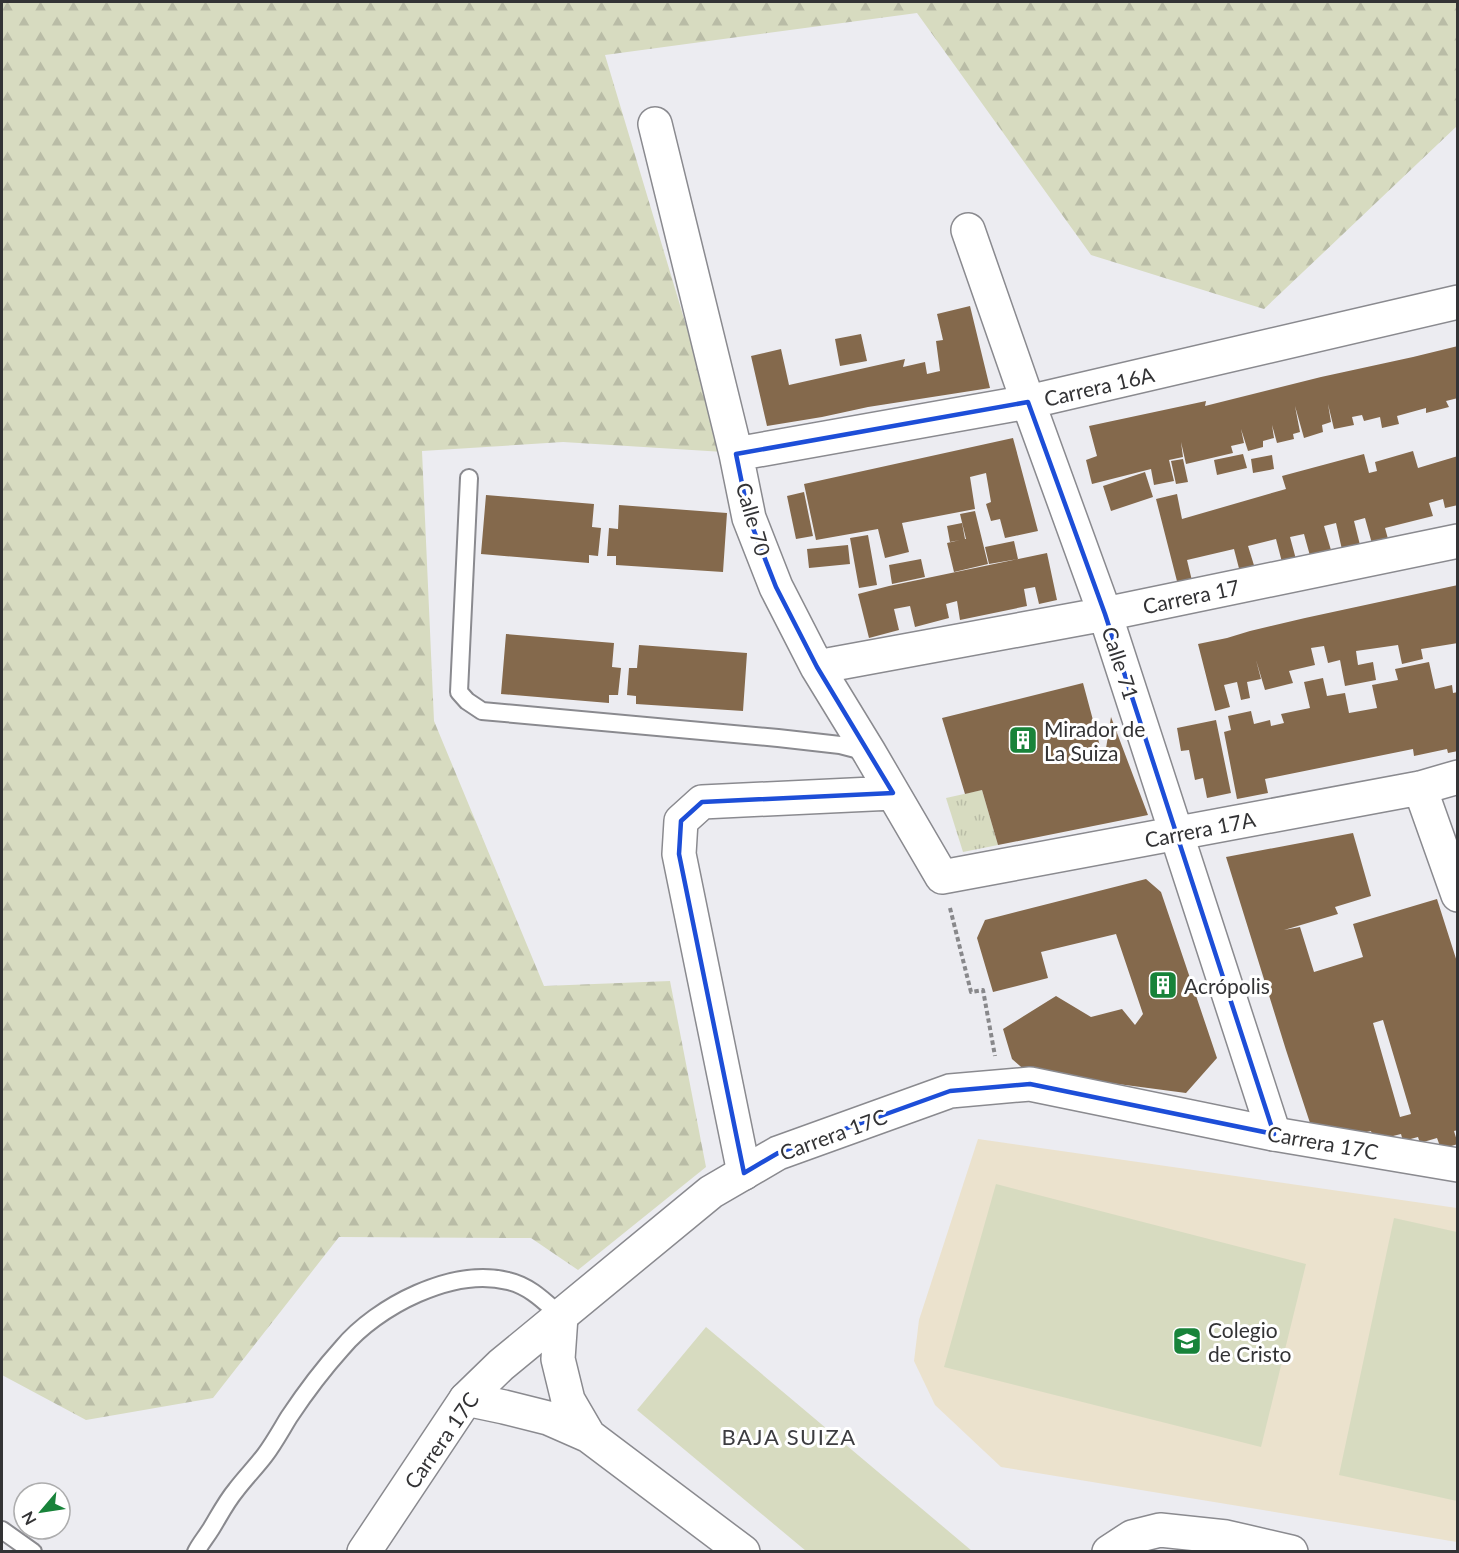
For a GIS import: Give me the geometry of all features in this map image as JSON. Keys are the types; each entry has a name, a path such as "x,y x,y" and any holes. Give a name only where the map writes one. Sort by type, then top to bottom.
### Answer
{"street":[{"name":"Calle 70","path":"655,124 736,454 749,518 776,587 817,667 942,877"},
{"name":"Calle 71","path":"969,230 1028,402 1105,614 1274,1134"},
{"name":"Carrera 16A","path":"736,454 1028,402 1458,302"},
{"name":"Carrera 17","path":"817,667 1105,614 1458,541"},
{"name":"Carrera 17A","path":"942,877 1420,788 1458,777"},
{"path":"1420,788 1458,895"},
{"path":"744,1173 679,854 681,821 702,802 893,793"},
{"name":"Carrera 17C","path":"364,1551 466,1399 501,1365 711,1192 778,1153 950,1091 1030,1084 1274,1134 1458,1165"},
{"path":"561,1316 558,1359 568,1400 589,1436"},
{"path":"466,1399 548,1418 589,1436 743,1551"},
{"path":"1109,1551 1132,1537 1160,1530 1227,1537 1291,1551"}],"lane":[{"path":"469,478 459,692 466,701 482,711 778,738 840,745 869,752"},
{"path":"196,1551 234,1493 265,1455 290,1416 343,1346 394,1304 438,1287 483,1278 509,1281 526,1288 539,1296 561,1316"},
{"path":"2,1530 33,1551"}],"path":[{"path":"942,877 971,992 983,990 1001,1086"}],"highlighted area":[{"path":"1028,402 1105,614 1274,1134 1030,1084 950,1091 778,1153 744,1173 679,854 681,821 702,802 893,793 817,667 776,587 749,518 736,454"}],"shaded area":[{"name":"Colegio de Cristo","path":"978,1139 1457,1208 1457,1542 1001,1467 935,1405 914,1361 919,1320"}],"green space":[{"path":"2,2 1457,2 1457,126 1264,309 1091,255 917,13 605,55 724,452 563,442 422,451 434,721 544,986 670,981 706,1167 578,1270 531,1238 339,1237 213,1398 86,1420 2,1375"},
{"path":"982,790 998,845 963,852 946,798"},
{"path":"996,1184 1306,1264 1261,1447 944,1367"},
{"path":"1394,1218 1457,1232 1457,1501 1339,1475"},
{"path":"706,1327 972,1551 806,1551 637,1410"}],"building":[{"path":"970,306 990,388 767,426 751,356 781,349 789,385 905,359 903,367 925,362 927,374 940,371 936,341 943,340 937,314"},
{"path":"861,334 867,361 840,366 835,339"},
{"path":"1458,346 1458,398 1446,401 1449,407 1426,413 1426,408 1397,416 1399,424 1382,428 1380,417 1364,421 1362,415 1352,417 1354,425 1334,429 1328,404 1331,422 1322,425 1323,432 1304,438 1295,406 1300,432 1293,434 1294,439 1277,443 1272,425 1274,438 1263,441 1263,447 1248,451 1241,429 1244,443 1231,446 1233,453 1186,464 1181,442 1183,457 1169,460 1174,481 1154,485 1151,469 1092,484 1086,460 1097,456 1089,426 1206,401 1205,406"},
{"path":"1013,438 1038,531 1005,538 1000,519 991,521 986,504 991,502 986,473 970,477 975,509 902,523 909,552 885,558 878,529 816,540 804,484"},
{"path":"1413,451 1418,468 1458,456 1458,505 1445,508 1443,499 1429,503 1433,516 1385,528 1390,546 1374,551 1365,518 1354,521 1361,549 1343,554 1336,523 1324,526 1333,557 1312,563 1304,534 1290,537 1297,563 1283,566 1276,539 1248,546 1257,575 1242,580 1234,549 1187,560 1194,589 1180,593 1156,499 1177,494 1182,519 1286,489 1282,476 1364,454 1369,473 1377,471 1375,462"},
{"path":"1243,454 1247,468 1217,475 1214,460"},
{"path":"1272,455 1274,469 1253,473 1251,459"},
{"path":"1183,459 1188,482 1176,484 1171,461"},
{"path":"1145,472 1153,497 1111,511 1103,486"},
{"path":"804,492 813,536 796,539 787,496"},
{"path":"486,495 594,504 592,527 601,528 598,556 589,555 589,563 481,554"},
{"path":"619,505 727,513 723,572 616,565 616,556 607,556 609,528 618,529"},
{"path":"975,511 988,564 954,572 947,543 960,540 950,542 947,526 962,523 966,539 960,514"},
{"path":"868,535 877,585 859,588 850,538"},
{"path":"1014,541 1018,559 989,564 985,547"},
{"path":"848,545 850,564 809,568 807,549"},
{"path":"1047,553 1057,600 1039,604 1035,587 1024,589 1027,606 960,620 957,601 946,604 949,618 915,627 910,606 894,609 899,630 869,638 858,594"},
{"path":"921,559 925,577 892,584 889,565"},
{"path":"1458,585 1458,643 1421,649 1423,659 1402,664 1398,645 1356,651 1358,665 1373,662 1376,680 1345,686 1340,660 1328,663 1324,646 1311,648 1315,665 1289,671 1293,683 1265,690 1256,660 1261,679 1247,682 1250,698 1241,700 1237,682 1224,685 1230,707 1215,711 1198,644"},
{"path":"506,634 614,643 612,667 621,668 618,695 609,695 609,703 501,694"},
{"path":"639,645 747,653 743,711 636,704 636,696 627,695 629,668 637,668"},
{"path":"1429,662 1435,689 1452,685 1453,693 1458,692 1458,751 1448,753 1447,749 1414,756 1413,749 1265,779 1268,793 1237,799 1224,732 1231,730 1228,716 1251,711 1254,724 1270,720 1271,726 1284,723 1281,714 1310,708 1304,682 1323,678 1327,696 1345,693 1349,713 1377,708 1372,685 1398,680 1395,669"},
{"path":"1083,683 1104,761 1111,717 1148,815 998,845 982,790 965,794 942,718"},
{"path":"1216,720 1231,793 1207,798 1203,778 1195,780 1189,750 1181,751 1177,728"},
{"path":"1353,833 1371,896 1335,907 1338,914 1284,930 1300,927 1314,972 1363,957 1353,924 1437,899 1458,965 1458,1130 1454,1131 1458,1144 1441,1149 1437,1138 1420,1143 1418,1137 1403,1141 1401,1134 1373,1138 1371,1131 1357,1134 1356,1131 1347,1134 1311,1126 1226,857","holes":["1383,1020 1411,1114 1400,1117 1373,1023"]},
{"name":"Acrópolis","path":"1146,879 1161,892 1217,1058 1186,1093 1027,1072 1012,1059 1003,1029 1056,996 1091,1017 1122,1009 1135,1025 1143,1014 1116,934 1041,952 1048,978 993,992 977,938 985,920"}],"place":[{"name":"Mirador de La Suiza","path":"1023,740"},
{"name":"Acrópolis","path":"1163,985"},
{"name":"Colegio de Cristo","path":"1187,1341"}],"district":[{"name":"BAJA SUIZA","path":"789,1436"}]}
